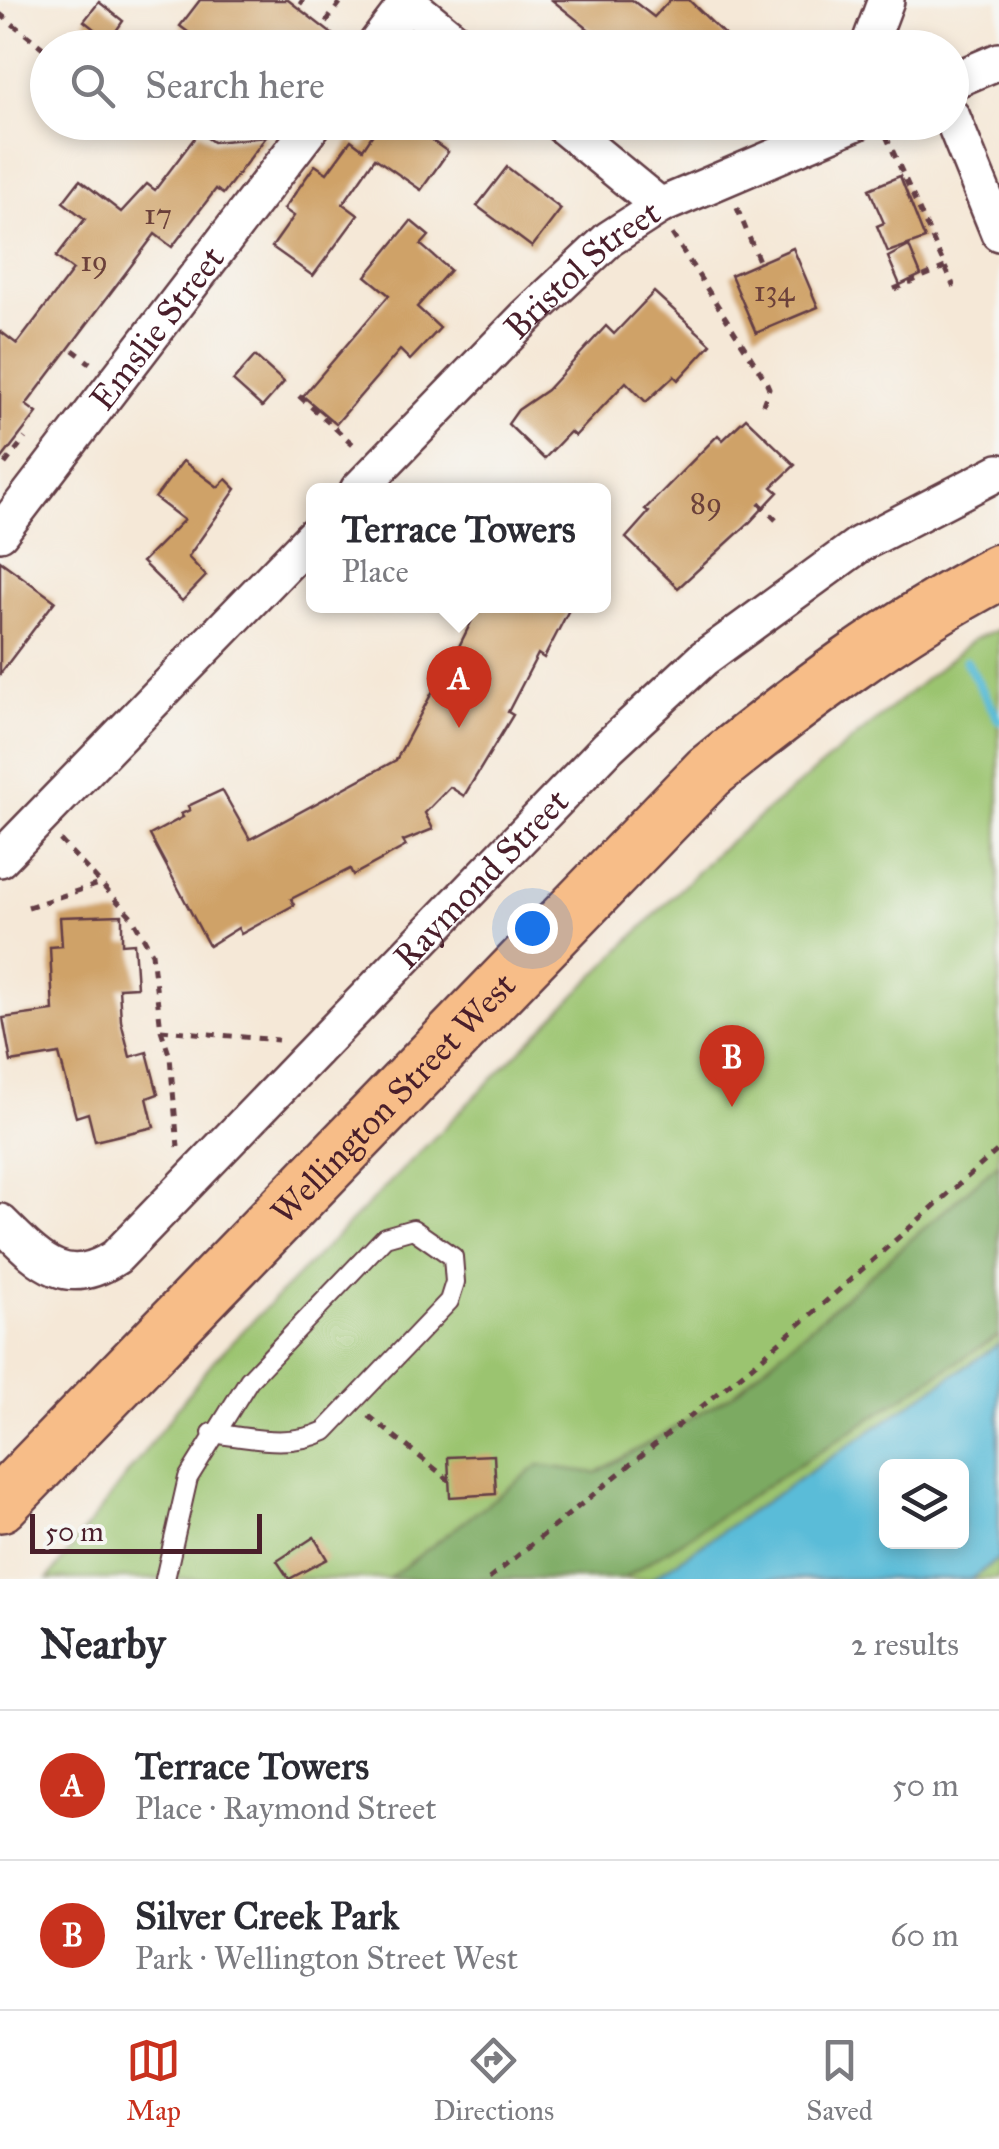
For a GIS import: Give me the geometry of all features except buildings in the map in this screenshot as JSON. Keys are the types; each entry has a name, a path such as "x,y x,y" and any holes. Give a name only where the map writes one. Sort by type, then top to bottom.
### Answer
{"main road":[{"name":"Wellington Street West","path":"0,1504 709,772 824,679 933,607 999,572"}],"street":[{"path":"875,30 886,0"},
{"path":"385,30 407,1 442,30"},
{"path":"969,74 999,61"},
{"name":"Emslie Street","path":"0,533 301,140"},
{"path":"578,140 666,218"},
{"name":"Bristol Street","path":"365,483 598,247 847,140"},
{"path":"961,140 999,233"},
{"name":"Raymond Street","path":"0,1222 42,1262 75,1274 97,1270 116,1257 608,747 704,658 860,544 999,472"},
{"path":"0,859 306,544"}],"lane":[{"path":"165,1579 180,1500 212,1433 267,1358 385,1237 413,1230 453,1257 456,1269 449,1301 325,1431 306,1440 272,1441 212,1433"}],"path":[{"path":"326,22 340,3"},
{"path":"0,14 30,38"},
{"path":"878,140 954,287"},
{"path":"734,202 759,261"},
{"path":"666,218 766,381 769,388 762,407"},
{"path":"894,289 945,266"},
{"path":"73,350 100,372"},
{"path":"299,396 357,448"},
{"path":"5,464 25,438"},
{"path":"759,503 780,524"},
{"path":"39,819 132,918 152,952 161,1030 170,1057 181,1190"},
{"path":"28,906 102,883"},
{"path":"161,1030 290,1042"},
{"path":"489,1579 758,1361 999,1149"},
{"path":"352,1403 449,1480"}],"green space":[{"path":"999,629 999,1579 48,1579 213,1361 716,853 974,639"},
{"path":"999,1163 999,1335 623,1579 388,1579 539,1465 596,1473 733,1394"}],"water":[{"path":"999,1344 999,1558 971,1579 651,1579"}],"waterway":[{"path":"966,661 999,720"}],"place":[{"name":"Terrace Towers","path":"459,728"},
{"name":"Silver Creek Park","path":"732,1107"}]}
